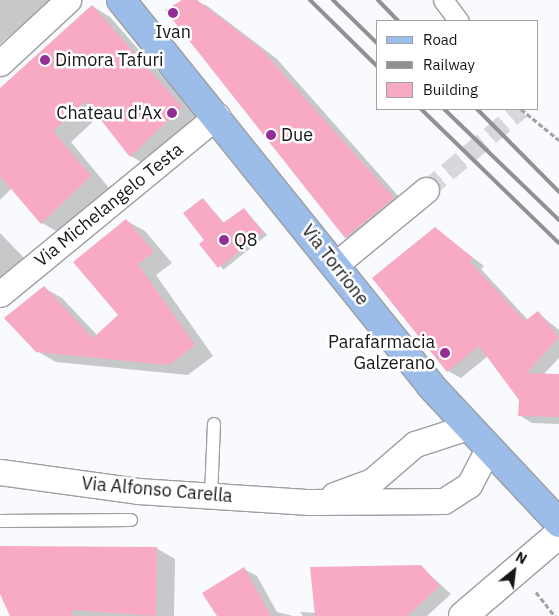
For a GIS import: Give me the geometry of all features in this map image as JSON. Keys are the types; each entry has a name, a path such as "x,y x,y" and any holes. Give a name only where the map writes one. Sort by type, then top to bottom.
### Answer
{"main road":[{"name":"Via Torrione","path":"120,0 217,116 335,265 468,427 559,523"},
{"path":"463,616 559,534"}],"street":[{"path":"0,63 68,0"},
{"path":"444,0 458,20"},
{"name":"Via Michelangelo Testa","path":"0,294 217,116"},
{"path":"335,265 426,190"},
{"name":"Via Alfonso Carella","path":"310,502 372,481 415,444 468,427"},
{"name":"Via Alfonso Carella","path":"2,476 211,496 310,502 444,501 469,485 488,449"}],"lane":[{"path":"211,496 214,424"},
{"path":"0,521 131,520"}],"path":[{"path":"523,110 559,140"}],"building":[{"path":"182,0 197,0 261,49 394,198 345,238 165,10"},
{"path":"92,5 182,107 130,157 86,101 53,131 91,176 41,224 0,176 0,88"},
{"path":"203,198 223,223 244,208 263,233 218,268 199,244 204,240 183,213"},
{"path":"126,219 154,252 138,264 195,345 169,365 36,352 4,318 44,286 93,338 118,315 73,262"},
{"path":"435,227 473,258 469,261 525,321 538,311 559,337 527,373 559,374 559,417 518,416 519,400 479,346 447,372 372,278"},
{"path":"0,546 157,547 156,616 71,610 73,616 10,616 0,594"},
{"path":"421,565 440,586 407,616 315,616 310,567"},
{"path":"244,567 271,616 217,616 202,593"}],"tunnel":[{"path":"426,190 520,110"}],"railway":[{"path":"310,0 376,65"},
{"path":"333,0 376,42"},
{"path":"378,0 397,20"},
{"path":"422,110 559,243"},
{"path":"445,110 559,220"},
{"path":"478,110 559,192"}],"place":[{"name":"Ivan","path":"173,13"},
{"name":"Dimora Tafuri","path":"45,60"},
{"name":"Chateau d'Ax","path":"172,113"},
{"name":"Due","path":"271,135"},
{"name":"Q8","path":"224,240"},
{"name":"Parafarmacia Galzerano","path":"445,353"}]}
